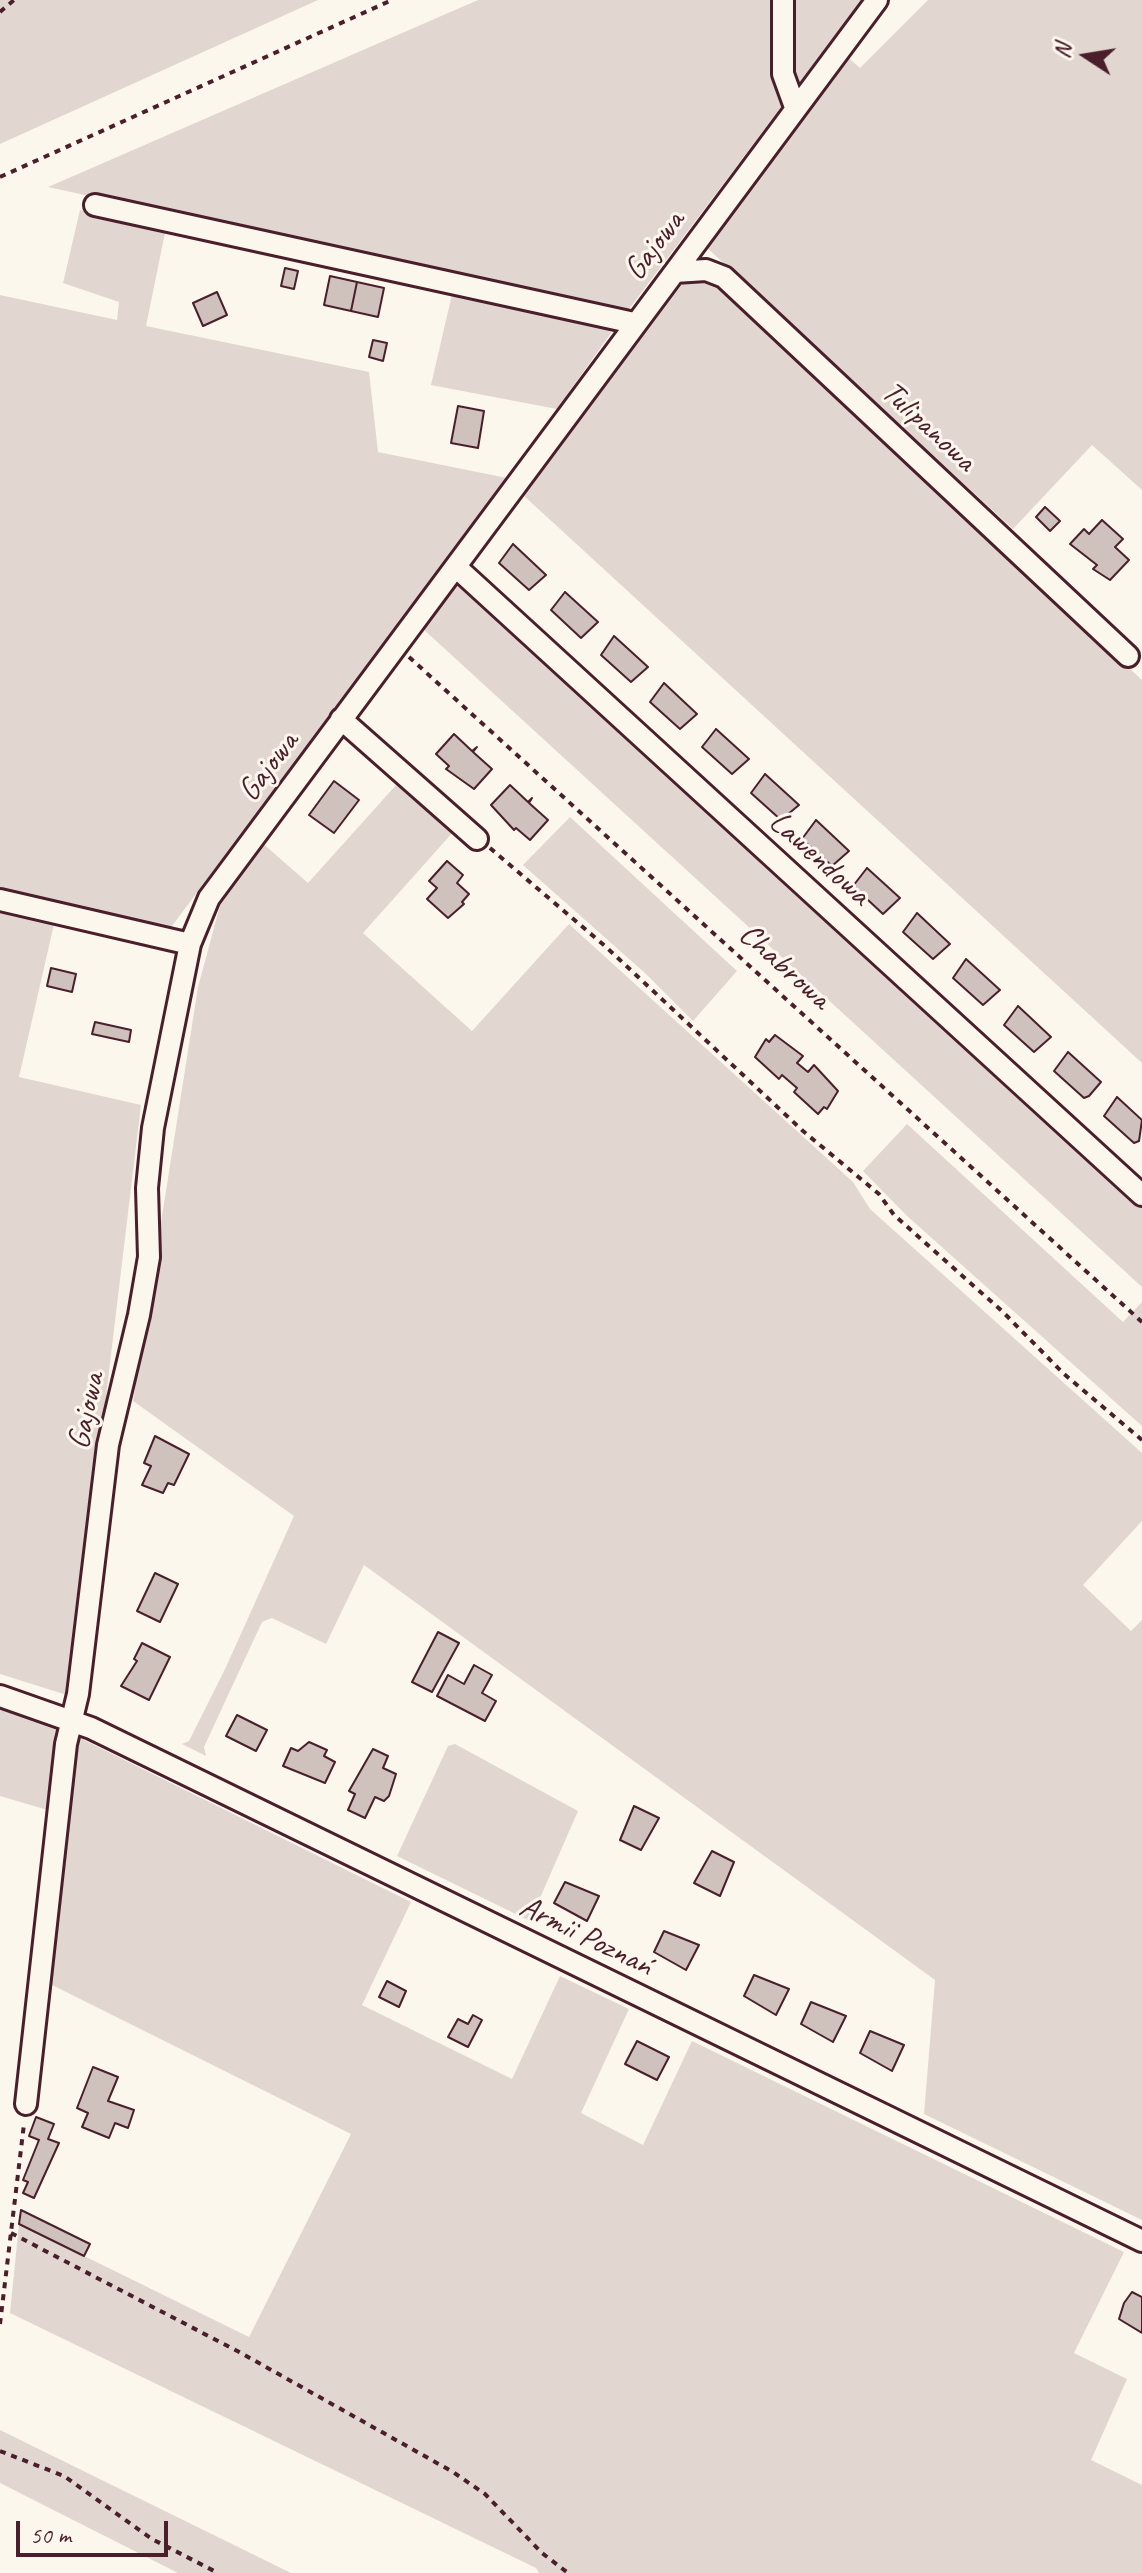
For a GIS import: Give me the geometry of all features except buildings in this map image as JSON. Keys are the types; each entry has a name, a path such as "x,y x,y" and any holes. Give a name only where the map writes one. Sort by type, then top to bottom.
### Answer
{"street":[{"path":"783,0 783,74 795,107"},
{"name":"Gajowa","path":"26,2104 66,1744 72,1720 108,1445 149,1257 147,1188 153,1128 190,944 209,898 877,0"},
{"path":"95,205 634,323"},
{"name":"Tulipanowa","path":"675,272 706,270 724,277 1128,656"},
{"name":"Lawendowa","path":"456,567 1142,1195"},
{"path":"341,719 477,839"},
{"path":"0,900 190,944"},
{"name":"Armii Poznań","path":"0,1696 72,1720 1142,2241"}],"path":[{"path":"0,12 14,0"},
{"path":"0,177 392,0"},
{"name":"Chabrowa","path":"397,646 1142,1322"},
{"path":"477,839 605,946 803,1131 879,1194 894,1215 1003,1312 1064,1374 1142,1440"},
{"path":"0,2324 26,2104"},
{"path":"11,2233 241,2353 453,2472 485,2494 542,2553 568,2573"},
{"path":"0,2451 64,2476 152,2539 218,2573"}],"shaded area":[{"path":"0,0 318,0 0,144"},
{"path":"478,0 862,0 626,313 48,187"},
{"path":"928,0 1142,0 1142,490 1092,445 1013,529 704,245 844,54 860,68"},
{"path":"80,210 166,228 146,326 369,372 378,452 507,478 169,930 0,891 0,295 117,320 119,302 63,283"},
{"path":"704,279 714,283 1142,680 1142,1063 523,495 684,282"},
{"path":"453,290 608,324 611,333 557,409 431,385"},
{"path":"457,585 1142,1207 1142,1287 422,628"},
{"path":"397,784 454,831 363,933 472,1031 569,924 853,1182 870,1209 1142,1453 1142,1521 1083,1585 1131,1631 1142,1620 1142,2220 924,2114 935,1980 364,1565 326,1644 272,1618 262,1622 204,1747 206,1756 182,1744 189,1741 226,1667 294,1516 133,1401 198,987 225,887 260,841 308,883"},
{"path":"570,817 737,971 693,1021 645,973 523,865"},
{"path":"0,907 55,920 19,1077 141,1105 70,1696 0,1674"},
{"path":"907,1124 1123,1322 1142,1302 1142,1426 906,1215 863,1171"},
{"path":"0,1709 60,1730 51,1811 0,1796"},
{"path":"76,1736 411,1902 362,2005 512,2079 560,1976 629,2009 581,2113 643,2145 692,2041 1124,2252 1074,2353 1127,2379 1091,2460 1142,2485 1142,2573 539,2573 536,2568 10,2313 19,2224 249,2337 351,2134 46,1982"},
{"path":"455,1744 578,1811 530,1921 397,1856 448,1746"},
{"path":"0,2430 291,2573 178,2573 0,2483"}]}
